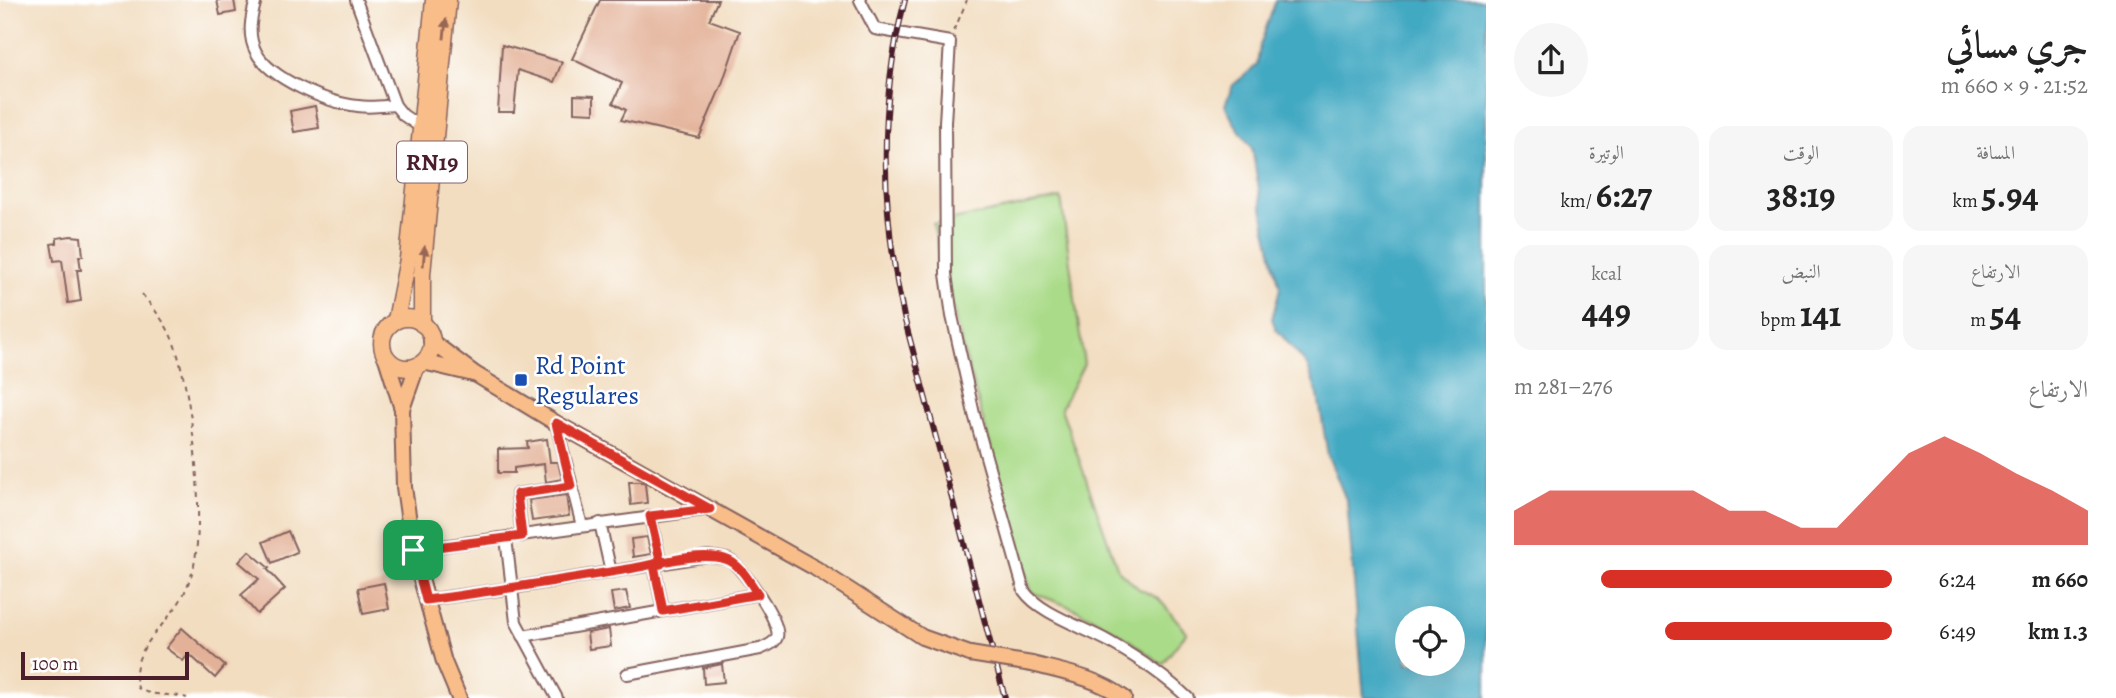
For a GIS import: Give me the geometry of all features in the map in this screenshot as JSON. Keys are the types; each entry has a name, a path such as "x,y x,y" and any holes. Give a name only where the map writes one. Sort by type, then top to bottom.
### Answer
{"highway":[{"name":"RN19","path":"385,355 382,339 396,320 408,259 433,0"},
{"name":"RN19","path":"422,324 423,261 448,0"},
{"path":"396,320 414,319 429,331 432,341"},
{"name":"RN19","path":"420,364 428,356 432,341"},
{"path":"385,355 398,367 408,368 420,364"}],"main road":[{"path":"432,341 475,374 556,423 815,568 922,637 970,654 1032,664 1080,677 1102,685 1124,698"},
{"name":"RN19","path":"385,355 401,409 404,487 413,550 444,662 460,698"},
{"name":"RN19","path":"401,409 420,364"},
{"path":"420,364 475,374"}],"street":[{"path":"256,0 250,29 255,51 265,67 284,80 333,100 355,106 395,105"},
{"path":"356,0 395,105 403,115 422,128"},
{"path":"860,0 874,29 950,42 945,122 946,274 952,316 974,414 1020,582 1029,599 1141,661 1188,698"},
{"path":"556,423 582,526"},
{"path":"522,536 517,494 571,486"},
{"path":"413,550 710,509"},
{"path":"650,516 663,611"},
{"path":"600,523 611,572"},
{"path":"506,538 516,622 557,698"},
{"path":"426,600 707,556 728,560 739,569 758,594 778,632 771,644 760,649 627,674"},
{"path":"523,636 758,594"}],"path":[{"path":"950,42 967,0"},
{"path":"142,294 171,335 183,375 196,470 199,518 192,573 181,600 141,654 136,666 136,677 138,688 149,695 176,695 187,698"}],"green space":[{"path":"1061,198 1084,364 1061,408 1118,570 1139,589 1158,598 1187,632 1162,664 1122,635 1078,610 1031,592 958,330 933,224"}],"water":[{"path":"1276,0 1486,0 1486,698 1364,698 1347,502 1328,456 1318,395 1307,365 1276,329 1272,319 1280,288 1265,225 1252,148 1225,105 1233,85 1257,65 1260,45"}],"building":[{"path":"217,0 234,0 236,12 220,15"},
{"path":"600,0 718,0 709,20 740,31 722,84 699,138 621,120 626,110 613,103 622,83 572,59"},
{"path":"502,45 562,62 554,82 518,70 514,112 498,112"},
{"path":"574,95 594,96 594,113 574,112"},
{"path":"315,106 319,128 294,132 290,111"},
{"path":"81,237 83,256 79,256 81,270 77,270 81,301 68,303 62,260 54,261 51,244 57,243 57,238"},
{"path":"547,439 550,462 558,462 562,479 546,482 544,464 514,468 514,473 498,473 498,449 528,448 527,442"},
{"path":"629,482 645,484 647,503 631,505"},
{"path":"566,495 569,516 532,521 529,500"},
{"path":"288,531 297,552 272,563 263,542"},
{"path":"647,537 651,554 633,557 631,539"},
{"path":"249,551 269,568 267,569 285,589 257,614 241,595 259,579 239,562"},
{"path":"384,583 389,609 363,614 358,588"},
{"path":"626,591 630,608 614,611 611,593"},
{"path":"182,628 225,666 215,678 189,654 183,661 166,648"},
{"path":"609,629 611,646 589,649 587,633"},
{"path":"722,664 724,682 704,684 703,668"}],"railway":[{"path":"905,0 890,78 887,118 887,199 896,278 1005,698"}],"place":[{"name":"Rd Point Regulares","path":"521,380"}],"route":[{"path":"413,550 426,600 512,588 654,565 707,556 728,560 739,569 758,594 663,611 654,565 661,564 650,516 710,509 556,423 571,486 517,494 522,536 413,550"}]}
